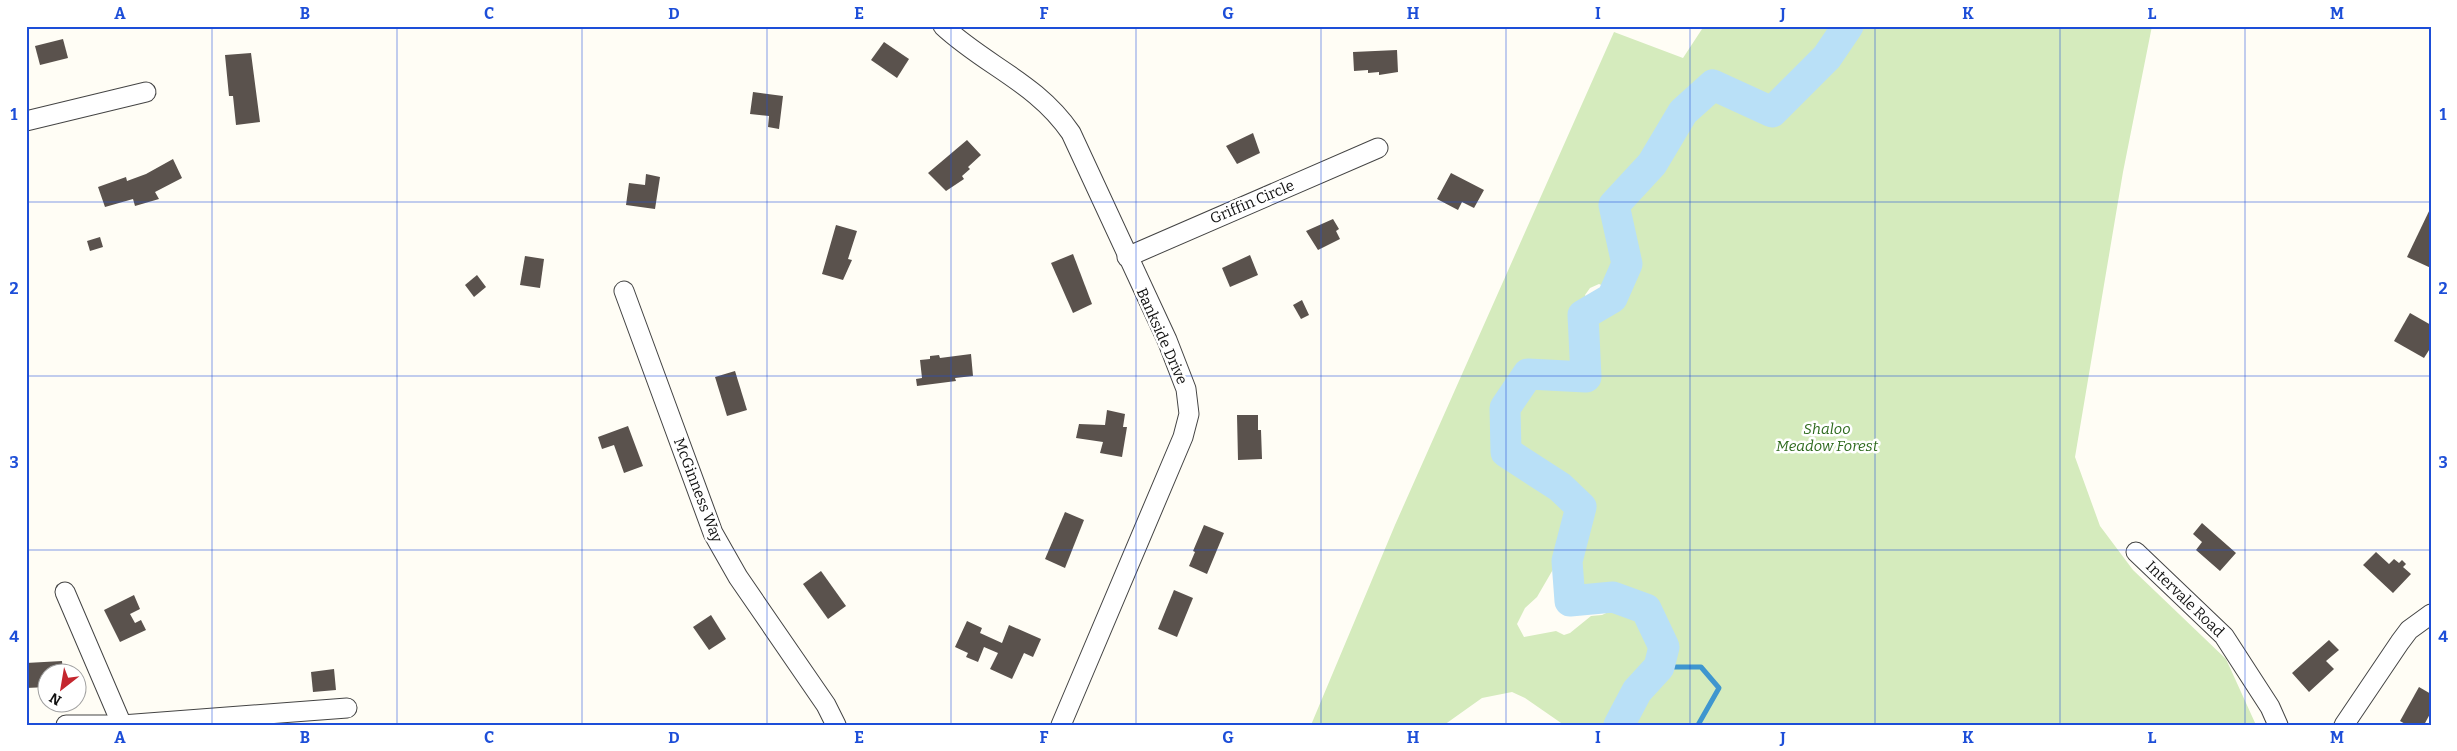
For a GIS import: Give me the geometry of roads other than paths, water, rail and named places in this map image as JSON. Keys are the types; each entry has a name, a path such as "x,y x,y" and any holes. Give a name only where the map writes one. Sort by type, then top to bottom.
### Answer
{"street":[{"name":"Bankside Drive","path":"943,26 1039,95 1059,114 1071,133 1173,356 1186,389 1189,414 1183,437 1061,725"},
{"path":"26,120 146,92"},
{"name":"Griffin Circle","path":"1127,257 1378,148"},
{"name":"McGinness Way","path":"624,290 713,533 738,577 826,705 836,725"},
{"name":"Intervale Road","path":"2136,552 2224,636 2270,707 2278,725"},
{"path":"65,592 122,725"},
{"path":"2344,725 2409,630 2431,614"},
{"path":"66,725 122,725 347,708"}],"waterway":[{"path":"1619,725 1637,691 1659,667 1664,647 1646,609 1613,597 1570,601 1567,561 1581,507 1560,487 1506,452 1505,408 1528,374 1586,377 1583,315 1612,298 1627,264 1614,205 1652,164 1683,112 1713,85 1772,112 1827,57 1848,26"},
{"path":"1659,667 1701,667 1719,688 1698,725"}],"park label":[{"name":"Shaloo Meadow Forest","path":"1827,438"}]}
